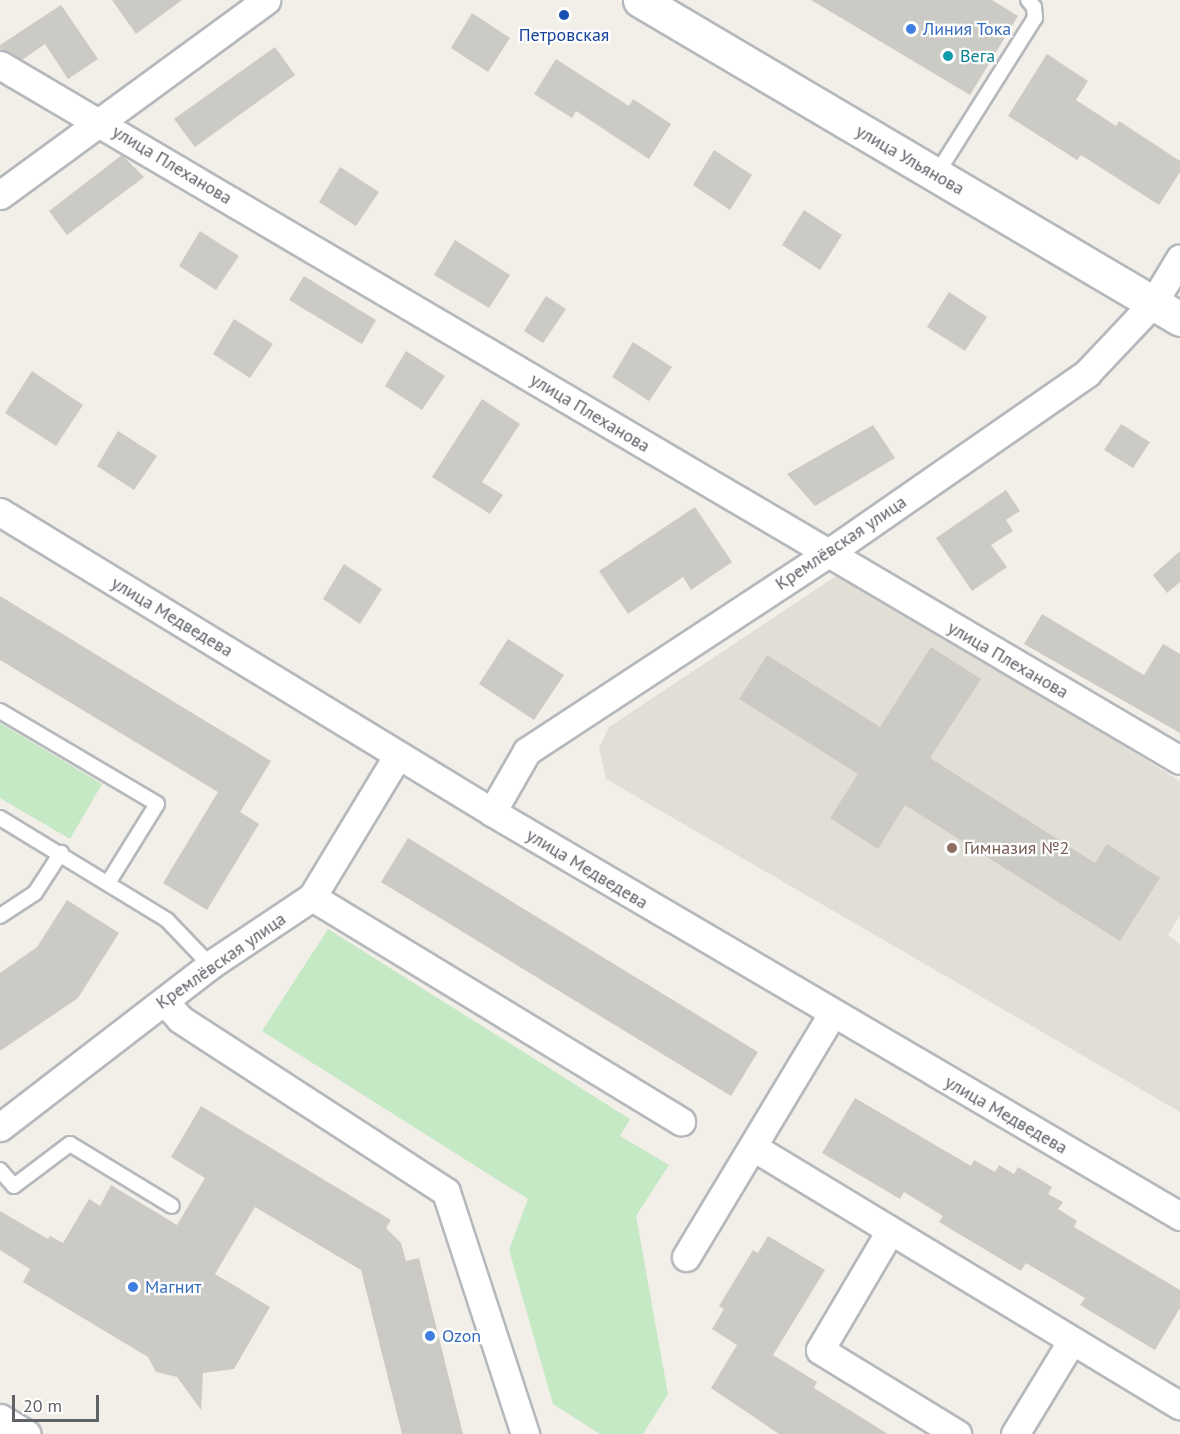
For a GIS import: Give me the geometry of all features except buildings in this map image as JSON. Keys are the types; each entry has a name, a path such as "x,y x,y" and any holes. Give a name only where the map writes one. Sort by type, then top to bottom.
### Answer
{"main road":[{"name":"улица Ульянова","path":"640,0 1166,311"}],"street":[{"path":"0,195 266,0"},
{"name":"улица Плеханова","path":"0,65 1180,760"},
{"name":"Кремлёвская улица","path":"492,812 527,751 827,554 1087,373 1166,311 1180,258"},
{"name":"улица Медведева","path":"0,513 492,812 832,1014 1180,1216"},
{"name":"Кремлёвская улица","path":"0,1127 210,965 312,897 398,755"},
{"path":"312,897 681,1120"},
{"path":"164,1001 180,1019 446,1192 525,1434"},
{"path":"686,1257 832,1014"},
{"path":"753,1147 1071,1342 1180,1406"},
{"path":"890,1231 820,1350 957,1434"},
{"path":"1015,1434 1071,1342"},
{"path":"0,1418 27,1434"}],"lane":[{"path":"936,175 1035,18 1034,7 1028,0"},
{"path":"0,711 157,804 108,883"},
{"path":"0,818 167,920 210,965"},
{"path":"0,916 35,893 61,854"},
{"path":"0,1170 14,1186 70,1144 172,1206"}],"shaded area":[{"name":"Гимназия №2","path":"842,572 1180,781 1180,915 1168,935 1180,944 1180,1112 606,779 599,748 609,727"}],"green space":[{"path":"0,723 102,784 70,839 0,798"},
{"path":"328,929 630,1119 620,1136 669,1165 636,1216 668,1394 643,1434 600,1434 553,1404 509,1250 528,1199 262,1031"}],"place":[{"name":"Петровская","path":"564,15"},
{"name":"Линия Тока","path":"911,29"},
{"name":"Вега","path":"948,56"},
{"name":"Гимназия №2","path":"952,848"},
{"name":"Магнит","path":"133,1287"},
{"name":"Ozon","path":"430,1336"}]}
